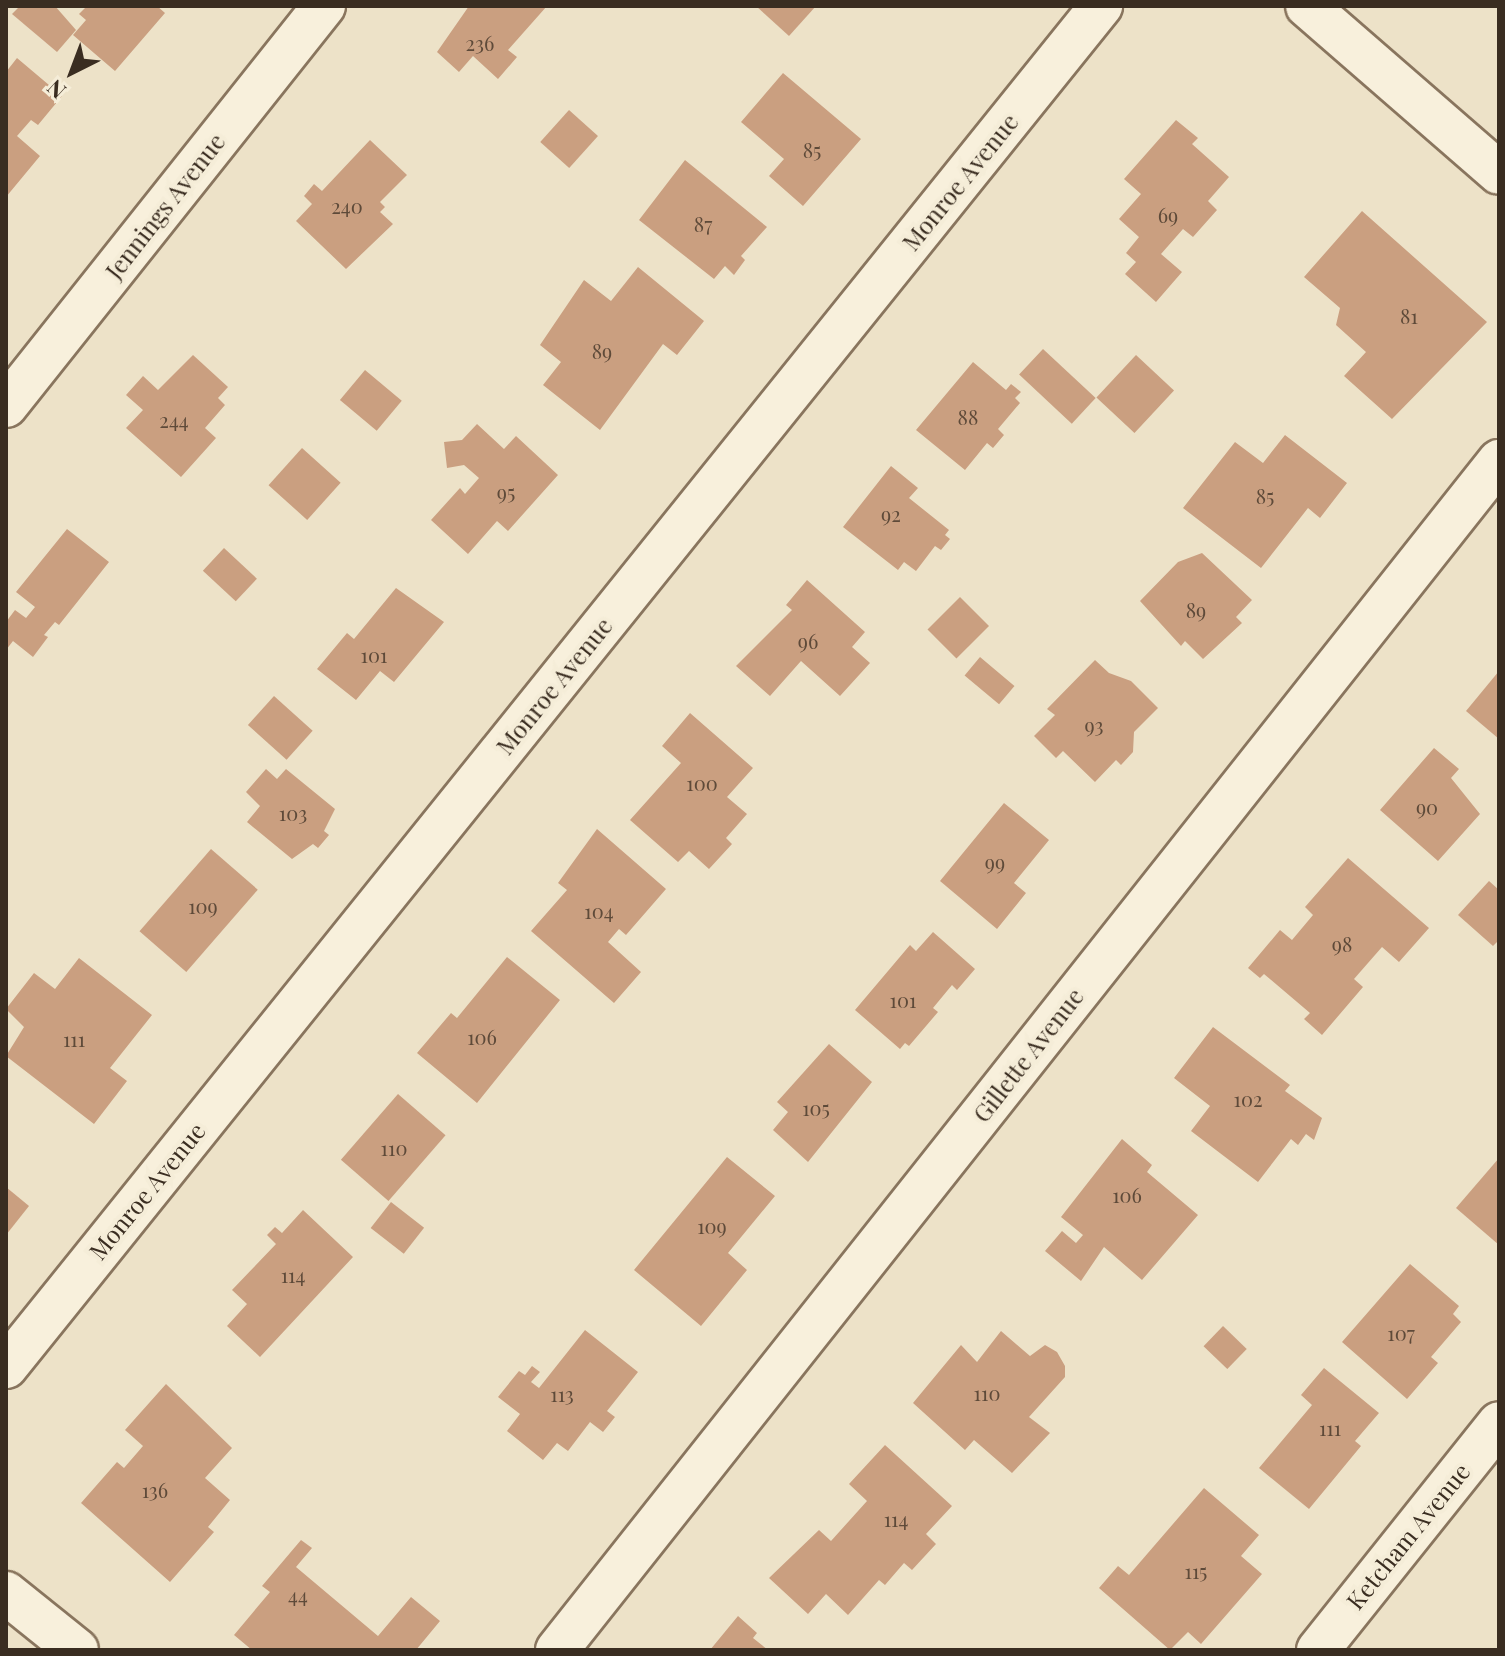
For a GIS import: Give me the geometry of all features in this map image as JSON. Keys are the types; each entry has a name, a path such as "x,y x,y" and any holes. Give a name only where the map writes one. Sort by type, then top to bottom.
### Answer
{"street":[{"name":"Jennings Avenue","path":"6,406 324,6"},
{"name":"Monroe Avenue","path":"6,1367 1101,6"},
{"path":"1307,6 1499,173"},
{"name":"Gillette Avenue","path":"557,1650 1499,461"},
{"name":"Ketcham Avenue","path":"1318,1650 1499,1423"},
{"path":"6,1593 77,1650"}],"building":[{"path":"20,6 55,6 76,30 57,52 12,14"},
{"path":"87,6 157,6 165,13 115,71 73,35 86,20 79,14"},
{"path":"469,6 547,6 508,50 517,57 498,79 473,56 459,72 437,52"},
{"path":"756,6 816,6 789,36"},
{"path":"17,58 62,96 38,125 31,120 17,136 40,156 6,197 6,72"},
{"path":"783,73 861,139 803,206 769,176 784,159 741,122"},
{"path":"569,110 598,136 569,168 540,142"},
{"path":"1176,120 1198,138 1192,144 1229,177 1208,201 1217,210 1193,237 1183,229 1161,254 1182,272 1156,302 1125,274 1136,262 1126,253 1139,237 1119,219 1141,194 1124,179"},
{"path":"370,140 407,175 380,202 385,207 380,212 393,224 346,269 296,221 312,204 304,196 314,184 322,191"},
{"path":"685,160 767,227 741,256 745,260 734,275 725,266 714,279 639,220"},
{"path":"1362,211 1487,322 1392,419 1344,376 1366,352 1336,325 1340,308 1304,277"},
{"path":"638,267 704,321 677,355 663,344 600,430 543,385 561,362 540,345 584,280 611,301"},
{"path":"1043,349 1096,398 1072,424 1019,375"},
{"path":"193,355 228,387 218,398 225,405 205,428 216,438 181,477 126,428 143,410 126,395 143,376 158,390"},
{"path":"1136,355 1174,390 1134,433 1096,397"},
{"path":"973,362 1006,390 1011,384 1021,392 1015,398 1020,403 998,429 1004,435 993,448 987,443 965,470 916,430"},
{"path":"365,370 402,401 377,431 340,400"},
{"path":"477,424 504,449 516,436 558,475 508,531 497,521 468,554 431,520 460,488 465,494 479,478 464,465 447,468 444,442 462,440"},
{"path":"1285,435 1347,483 1320,518 1308,508 1261,568 1183,508 1235,442 1263,463"},
{"path":"302,448 341,483 307,520 269,485"},
{"path":"891,466 918,488 909,498 949,530 945,535 950,539 941,550 935,546 916,571 904,562 898,570 843,527"},
{"path":"67,529 109,562 59,625 55,622 44,635 48,637 33,657 13,641 6,650 6,622 15,610 26,618 35,607 16,592"},
{"path":"224,548 257,579 236,601 203,571"},
{"path":"1202,553 1252,600 1236,617 1242,623 1203,659 1185,641 1181,646 1140,601 1178,562"},
{"path":"807,580 865,632 852,647 870,663 840,696 801,661 770,696 736,666 792,610 786,605"},
{"path":"396,588 444,622 394,682 380,671 356,700 317,669 347,633 354,639"},
{"path":"960,597 989,626 956,659 927,630"},
{"path":"980,657 1014,686 999,704 965,675"},
{"path":"1095,660 1109,673 1131,681 1158,708 1134,732 1133,752 1121,765 1116,760 1095,782 1063,751 1056,758 1034,736 1055,715 1047,709"},
{"path":"1499,671 1499,739 1466,711"},
{"path":"274,696 313,731 287,760 248,725"},
{"path":"690,713 753,768 727,797 747,814 726,838 732,844 709,869 689,851 678,862 630,820 681,763 662,746"},
{"path":"1434,748 1459,769 1451,778 1480,814 1438,861 1380,810"},
{"path":"266,769 277,779 286,769 335,809 324,831 329,835 318,848 313,844 292,859 247,822 260,806 246,792"},
{"path":"1004,803 1049,840 1014,883 1026,893 997,929 940,881"},
{"path":"597,829 666,889 626,935 619,929 608,942 641,972 614,1003 531,931 567,890 558,883"},
{"path":"211,849 258,890 186,972 139,931"},
{"path":"1348,858 1429,928 1399,962 1382,947 1354,979 1363,987 1322,1035 1304,1019 1310,1013 1264,974 1260,978 1248,968 1280,930 1292,940 1313,915 1305,907"},
{"path":"1489,881 1499,890 1499,940 1493,946 1458,915"},
{"path":"933,932 975,969 957,990 952,985 933,1008 938,1012 909,1046 905,1043 900,1049 855,1010 910,945 916,951"},
{"path":"507,957 560,1000 477,1103 417,1053 451,1013 457,1018"},
{"path":"79,958 152,1015 110,1068 127,1081 94,1124 6,1056 24,1027 6,1009 34,973 55,989"},
{"path":"1213,1027 1290,1085 1285,1091 1322,1118 1314,1140 1306,1134 1298,1145 1291,1139 1258,1182 1191,1131 1210,1106 1174,1078"},
{"path":"829,1044 872,1082 808,1162 773,1130 788,1112 777,1102"},
{"path":"398,1094 446,1135 388,1201 341,1160"},
{"path":"1122,1139 1152,1165 1147,1172 1198,1215 1142,1280 1104,1247 1081,1281 1045,1251 1062,1231 1076,1243 1083,1235 1061,1217"},
{"path":"727,1157 775,1196 728,1253 747,1270 701,1326 634,1270"},
{"path":"1499,1158 1499,1245 1456,1208"},
{"path":"6,1187 29,1206 6,1235"},
{"path":"391,1202 424,1228 404,1254 371,1228"},
{"path":"303,1210 353,1257 260,1357 227,1326 247,1304 232,1290 276,1244 267,1235 275,1227 282,1233"},
{"path":"1410,1264 1459,1306 1453,1314 1461,1322 1431,1357 1438,1363 1407,1399 1342,1342"},
{"path":"1223,1326 1247,1349 1227,1369 1204,1346"},
{"path":"585,1330 638,1372 607,1411 615,1417 603,1432 590,1422 568,1451 557,1443 543,1460 507,1431 520,1414 498,1397 519,1371 525,1375 532,1366 540,1372 531,1382 539,1388"},
{"path":"1001,1331 1030,1356 1045,1345 1057,1352 1065,1366 1065,1377 1029,1417 1050,1433 1012,1473 974,1440 965,1450 913,1403 961,1345 977,1362"},
{"path":"1324,1368 1379,1413 1355,1441 1361,1446 1309,1509 1259,1468 1312,1405 1301,1395"},
{"path":"166,1384 232,1448 205,1478 230,1500 208,1527 214,1532 170,1582 81,1503 117,1462 124,1468 143,1446 125,1430"},
{"path":"885,1445 952,1506 926,1534 936,1544 912,1570 904,1563 885,1585 879,1580 848,1615 826,1594 808,1614 769,1578 819,1530 831,1541 867,1501 849,1484"},
{"path":"1204,1488 1259,1535 1241,1556 1262,1574 1201,1644 1188,1632 1170,1650 1099,1588 1118,1566 1129,1575"},
{"path":"301,1540 312,1548 296,1567 378,1636 411,1597 440,1621 416,1650 252,1650 234,1635 270,1592 262,1586"},
{"path":"738,1616 757,1633 753,1638 768,1650 710,1650"}]}
